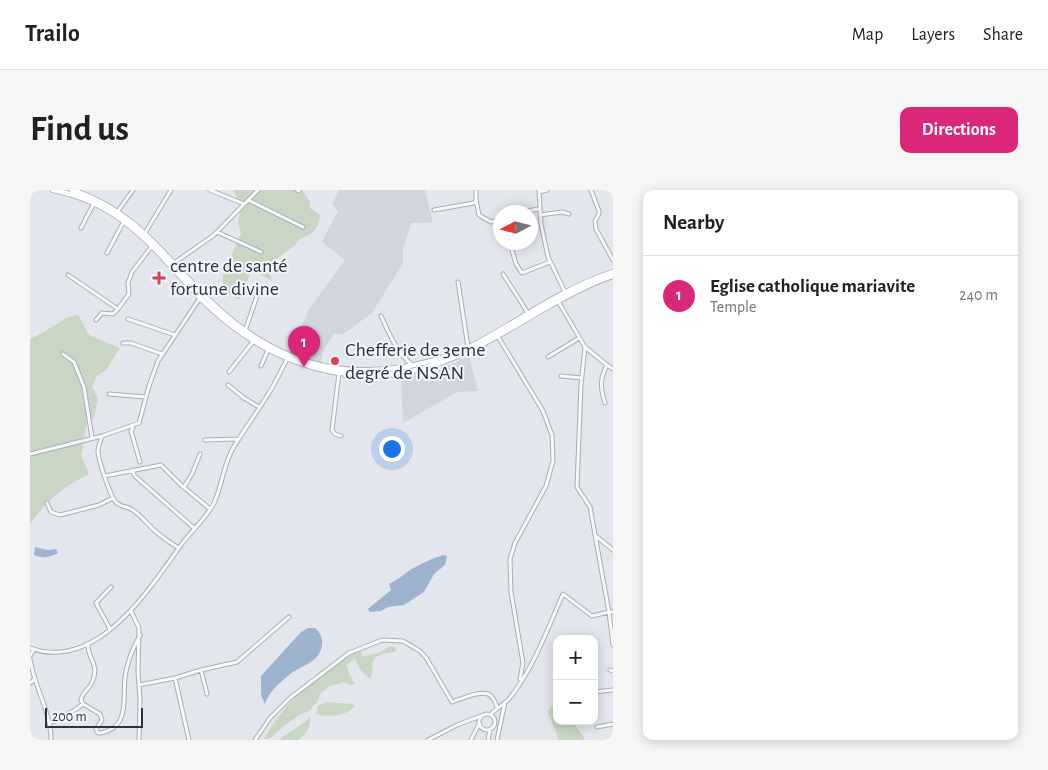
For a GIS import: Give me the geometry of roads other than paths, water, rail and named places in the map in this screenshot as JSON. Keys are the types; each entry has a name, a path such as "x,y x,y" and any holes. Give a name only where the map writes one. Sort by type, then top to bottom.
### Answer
{"main road":[{"path":"52,190 65,192 94,203 124,221 152,246 223,319 268,350 287,359 338,373 381,375 410,371 457,357 558,302 566,294 592,279 613,272"},
{"path":"72,190 96,198 118,211 145,233 225,316 254,340 288,356 339,369 381,371 440,359 497,334 528,313 566,294 593,282 613,276"}],"street":[{"path":"118,211 133,190"},
{"path":"145,233 171,190"},
{"path":"210,190 244,204"},
{"path":"174,264 217,232 258,190"},
{"path":"476,190 476,200 480,215 493,222"},
{"path":"547,190 539,191 540,215 550,262 566,294"},
{"path":"590,190 600,213 595,221 595,227 613,260"},
{"path":"248,200 303,228"},
{"path":"434,210 472,204 476,200"},
{"path":"81,228 94,203"},
{"path":"540,215 562,212 569,214"},
{"path":"107,253 124,221"},
{"path":"217,232 261,252"},
{"path":"96,320 102,313 113,314 118,309 129,294 128,282 132,272 152,246"},
{"path":"512,250 518,269 522,273 550,262"},
{"path":"68,274 118,309"},
{"path":"503,274 528,313"},
{"path":"458,282 468,347"},
{"path":"245,332 258,296"},
{"path":"30,454 102,436 139,423 155,368 162,354 200,297"},
{"path":"558,302 585,347 613,369"},
{"path":"381,316 404,358 413,365"},
{"path":"128,319 176,335"},
{"path":"497,334 543,411 552,435 553,461 546,486 516,542 510,559 511,592 523,663 520,682"},
{"path":"548,356 579,338"},
{"path":"229,372 254,340"},
{"path":"123,343 131,343 162,354"},
{"path":"585,347 576,478 580,493 590,508 611,612 613,643"},
{"path":"260,366 268,350"},
{"path":"63,354 74,362 84,387 92,438"},
{"path":"51,740 50,723 35,679 30,657 32,648 44,652 61,652 88,645 110,630 131,611 159,578 179,548 214,503 226,463 287,359"},
{"path":"604,403 601,393 601,380 607,365"},
{"path":"338,373 332,430 335,434 341,436"},
{"path":"561,376 582,378"},
{"path":"228,385 259,407"},
{"path":"109,394 146,397"},
{"path":"133,426 131,431 140,462"},
{"path":"102,436 98,450 106,486 111,490 113,498 120,506 133,510 179,548"},
{"path":"205,440 239,439"},
{"path":"184,487 192,474 200,454"},
{"path":"105,476 162,466 210,509"},
{"path":"133,470 136,477 194,528"},
{"path":"47,503 51,512 60,516 98,505 113,498"},
{"path":"595,535 613,550"},
{"path":"110,630 96,603 111,587"},
{"path":"497,740 506,702 536,654 562,594 592,616 611,612"},
{"path":"131,611 139,628 140,635 138,685 140,740"},
{"path":"138,685 175,678 237,662 289,617"},
{"path":"88,645 95,671 92,682 81,698 83,704 100,714 102,720 96,729 98,732 104,733 120,723 126,692 125,676 140,635"},
{"path":"255,740 270,718 290,698 349,653 382,640 404,641 420,651 430,664 452,702 486,693 491,696 498,707"},
{"path":"201,670 208,694"},
{"path":"175,678 189,740"},
{"path":"30,683 35,679"},
{"path":"598,692 613,690"},
{"path":"428,740 457,724 490,715 506,702"},
{"path":"50,723 76,710 83,704"},
{"path":"488,740 490,728 494,721 490,715"},
{"path":"470,740 479,724 481,716"},
{"path":"479,724 484,729 490,728"},
{"path":"597,727 613,724"}],"water":[{"path":"35,547 48,550 56,549 58,553 52,556 40,557 34,555"},
{"path":"444,555 447,556 445,565 434,574 424,592 404,605 370,612 368,609 391,590 389,584 410,570 431,559"},
{"path":"308,628 315,628 322,638 318,656 285,678 272,692 265,704 261,695 261,676 301,632"}],"place":[{"name":"centre de santé fortune divine","path":"159,278"},
{"name":"Chefferie de 3eme degré de NSAN","path":"335,361"},
{"name":"Eglise catholique mariavite","path":"304,367"}]}
